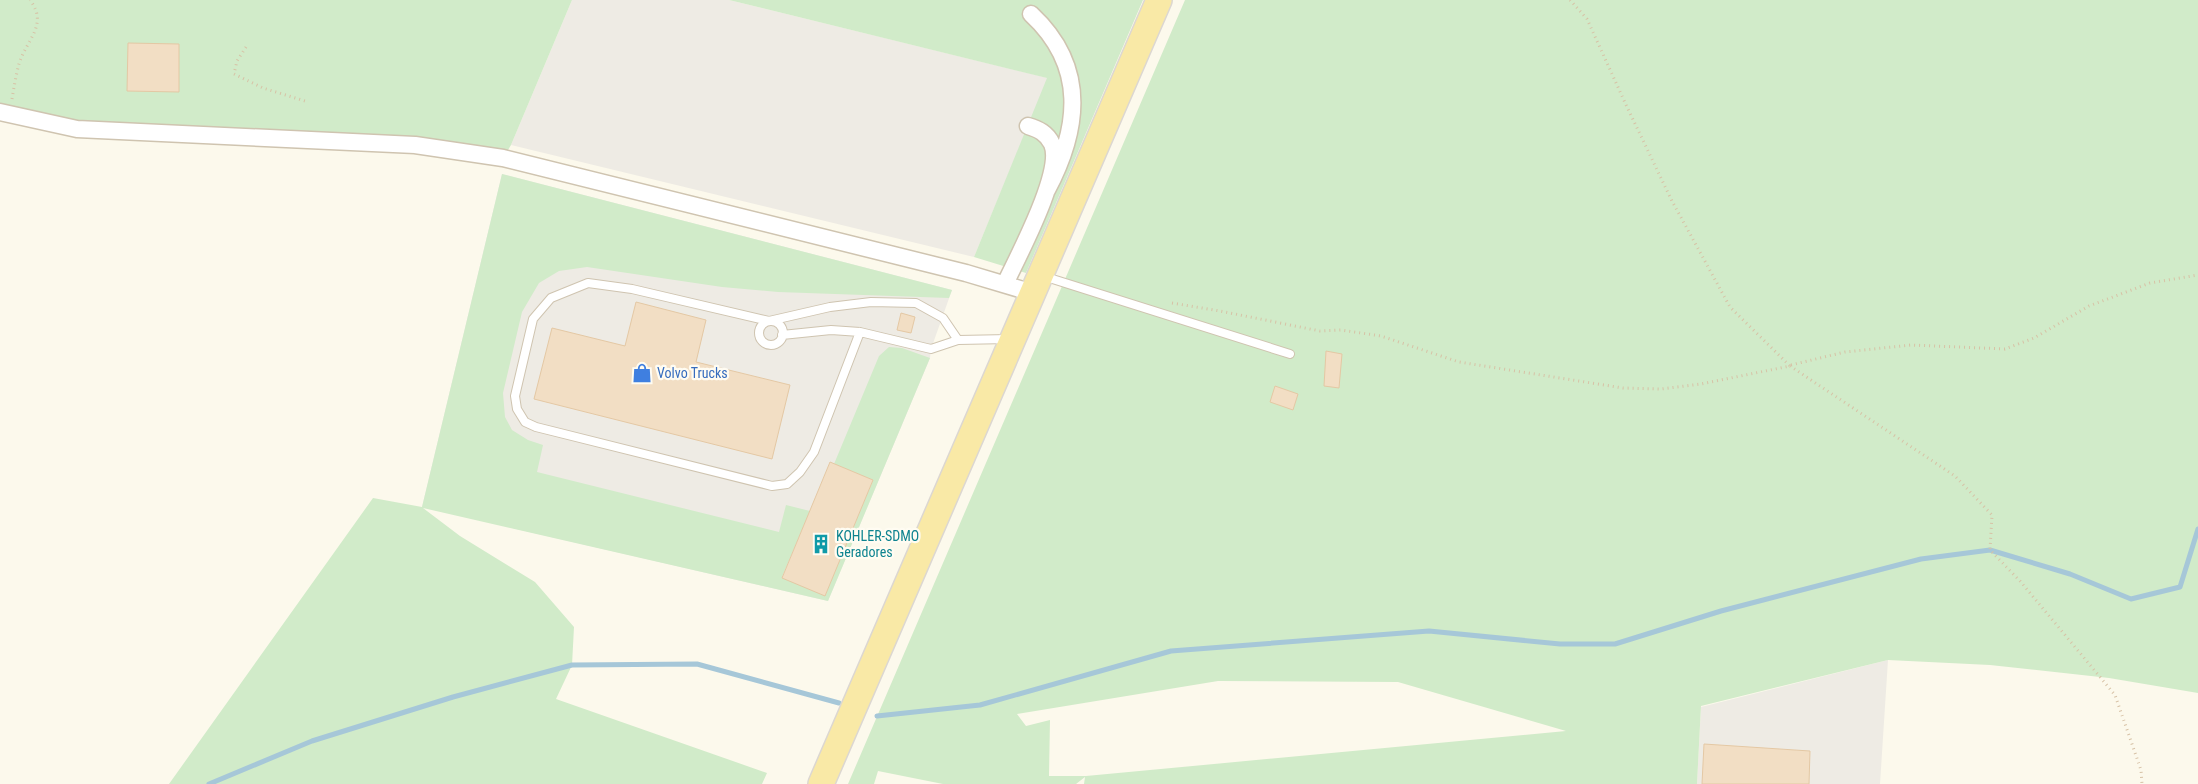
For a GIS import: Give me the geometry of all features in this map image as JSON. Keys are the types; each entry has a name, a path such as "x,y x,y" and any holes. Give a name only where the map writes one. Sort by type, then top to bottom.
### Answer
{"main road":[{"path":"821,784 1159,0"}],"street":[{"path":"1005,284 1059,167 1072,120 1073,96 1069,72 1060,50 1048,30 1031,14"},
{"path":"4,113 77,129 415,145 503,158 1005,284 1037,284"},
{"path":"1028,126 1040,130 1052,144 1054,165 1047,190"}],"lane":[{"path":"782,335 780,325 769,321 632,289 588,284 551,298 533,319 515,396 517,410 525,422 536,427 772,486 787,484 800,472 814,452 860,332"},
{"path":"1037,284 1290,354"},
{"path":"958,340 943,318 916,303 871,302 830,307 769,321 760,328 762,339 768,344 775,344 782,335 831,330 860,332 931,349 958,340 1013,340"}],"path":[{"path":"4,113 19,62 38,22 35,7 30,0"},
{"path":"1570,0 1587,19 1672,201 1730,307 1790,366 1955,476 1992,515 1990,550 2020,581 2114,695 2142,770 2142,784"},
{"path":"246,47 237,61 234,74 263,88 305,101"},
{"path":"1170,303 1220,311 1320,332 1340,330 1381,336 1459,362 1623,388 1661,389 1701,384 1790,366 1846,352 1911,345 2005,349 2034,338 2089,306 2150,283 2198,275"}],"shaded area":[{"path":"572,0 729,0 1048,78 974,257 511,145"},
{"path":"502,174 952,290 931,349 930,358 828,601 422,507"},
{"path":"1888,660 1880,784 1697,784 1701,707"}],"green space":[{"path":"0,0 572,0 511,145 503,158 77,129 0,112"},
{"path":"729,0 1143,0 1026,273 974,257 1047,78"},
{"path":"1185,0 2198,0 2198,693 2109,678 1990,665 1888,660 1701,706 1697,784 1084,784 1085,777 1076,784 943,784 878,771 874,784 848,784","holes":["1218,681 1398,682 1566,731 1086,776 1049,776 1050,720 1026,726 1017,714"]},
{"path":"502,174 952,290 949,298 778,292 722,287 587,267 559,271 539,283 522,312 503,393 505,417 512,430 528,440 543,445 537,472 779,532 786,505 810,511 782,577 825,595 873,480 834,464 879,356 889,347 902,348 930,358 828,601 423,508 460,536 535,582 574,627 572,665 556,699 767,773 762,784 169,784 373,498 422,507"}],"building":[{"path":"128,43 179,44 179,92 127,91"},
{"name":"Volvo Trucks","path":"636,302 706,320 696,362 790,385 772,459 534,399 552,328 625,346"},
{"path":"901,313 915,317 911,333 897,330"},
{"path":"1326,351 1342,354 1339,388 1324,386"},
{"path":"1275,386 1298,394 1293,410 1270,402"},
{"name":"KOHLER-SDMO Geradores","path":"830,462 873,480 825,596 782,578"},
{"path":"1704,744 1810,751 1809,784 1702,784"}],"waterway":[{"path":"877,716 980,705 1171,651 1429,631 1560,644 1615,644 1721,611 1921,559 1990,550 2070,574 2131,599 2180,587 2198,529"},
{"path":"209,784 312,741 453,697 572,665 697,664 839,703"}],"place":[{"name":"Volvo Trucks","path":"642,373"},
{"name":"KOHLER-SDMO Geradores","path":"821,544"}]}
